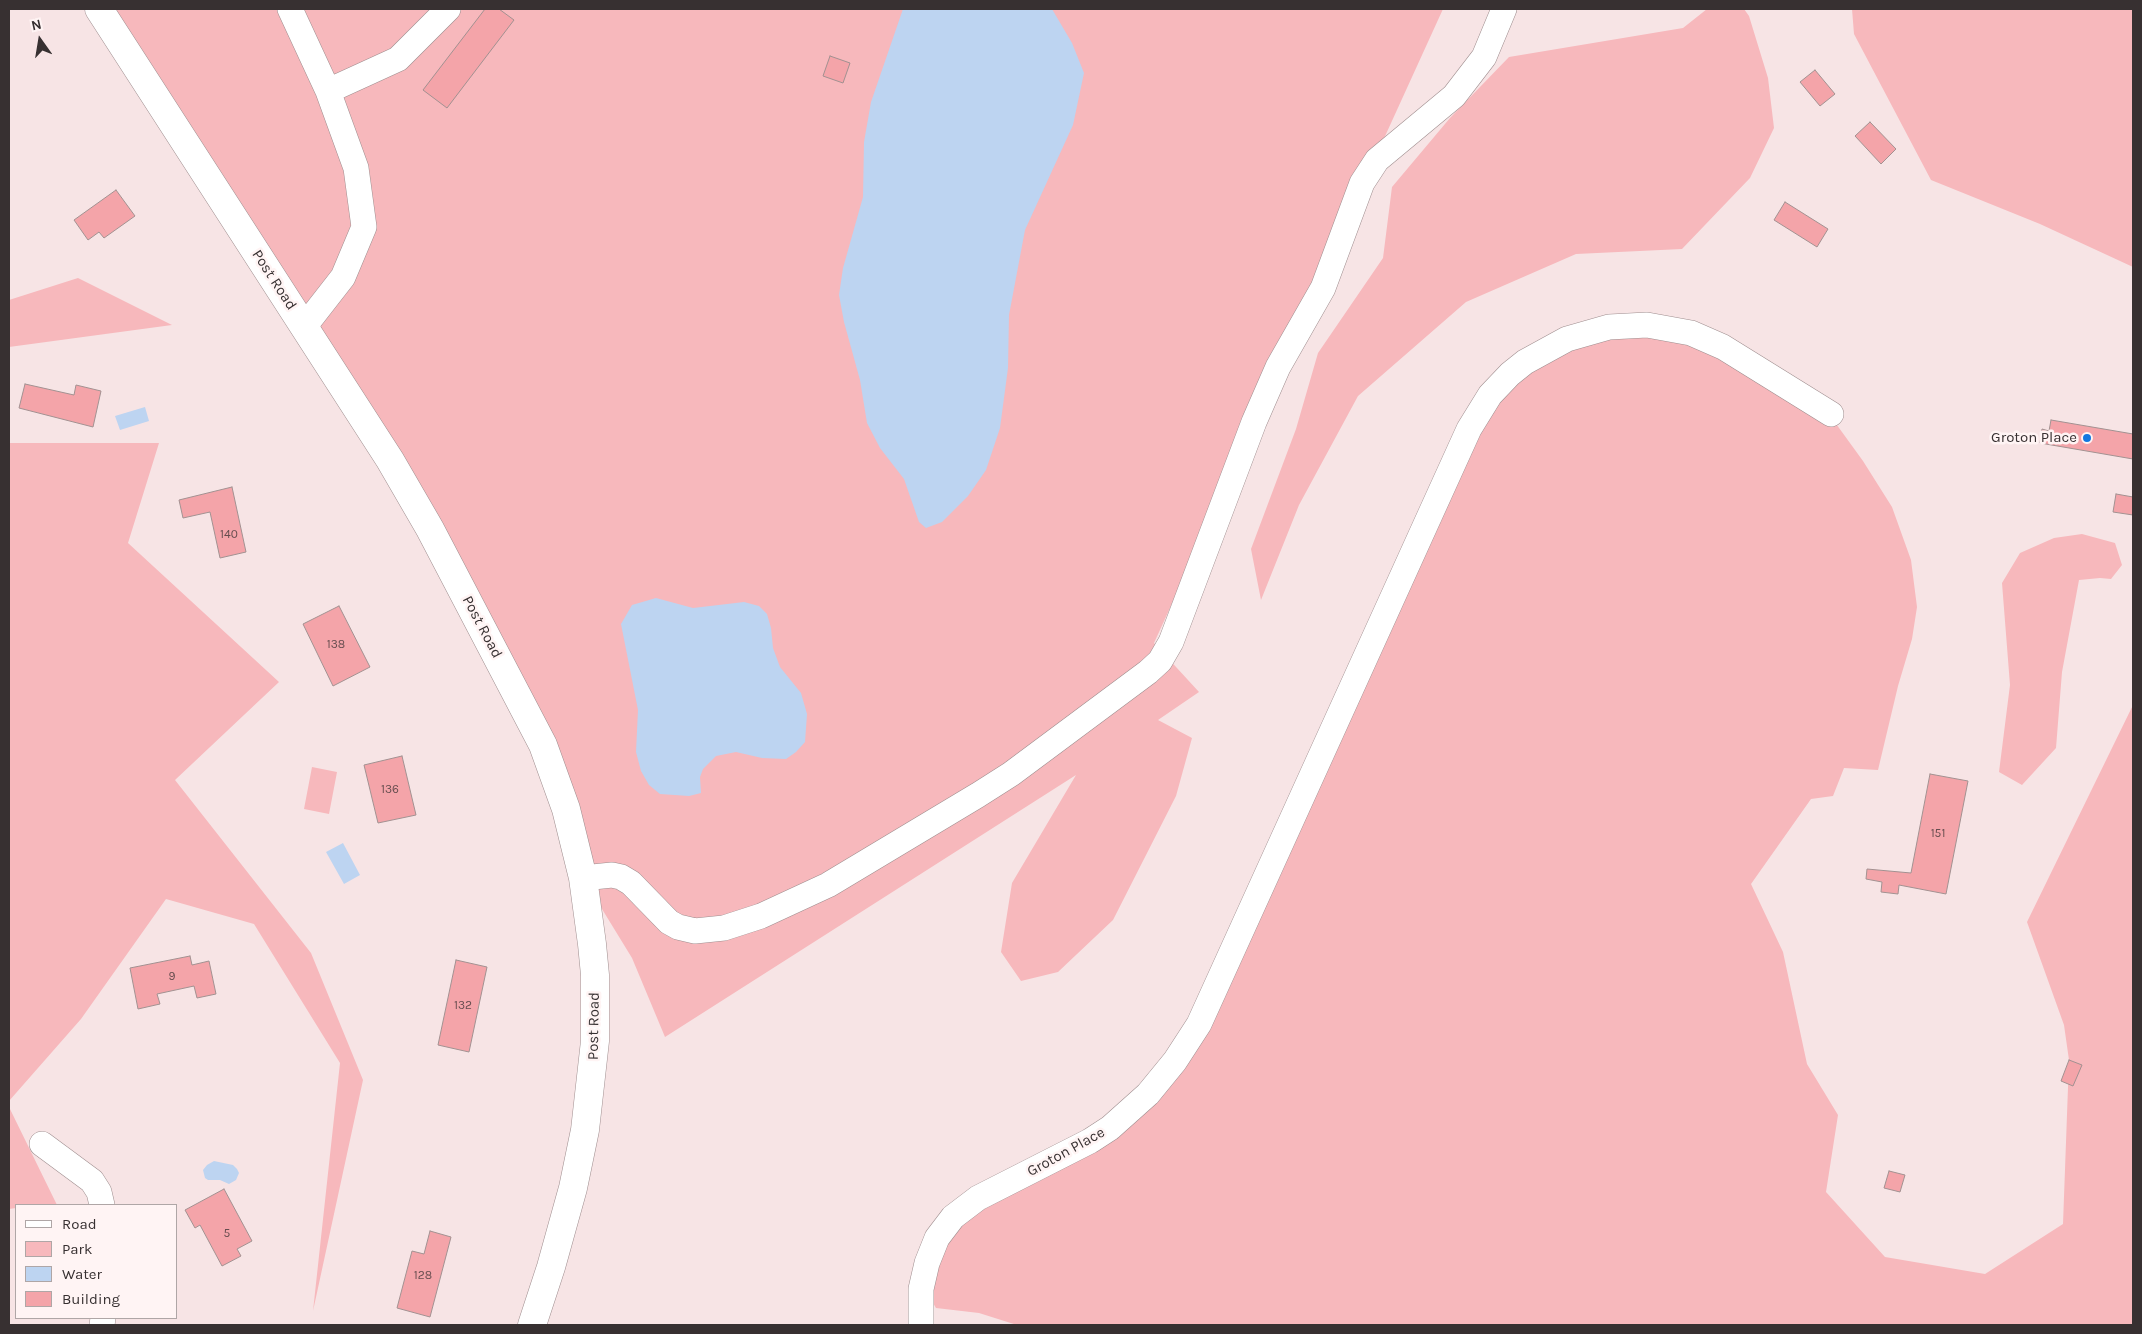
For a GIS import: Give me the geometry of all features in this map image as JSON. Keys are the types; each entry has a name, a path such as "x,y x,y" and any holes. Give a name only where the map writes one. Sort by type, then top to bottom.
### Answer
{"main road":[{"name":"Post Road","path":"100,9 390,460 430,529 543,745 566,809 583,878 595,975 593,1072 585,1130 573,1188 551,1267 532,1325"}],"street":[{"path":"290,9 328,90 356,168 364,227 343,277 304,327"},
{"path":"328,90 398,59 448,9"},
{"path":"583,878 612,875 621,878 631,883 669,922 678,927 695,931 724,928 761,916 828,885 978,796 1011,774 1148,672 1160,660 1171,642 1254,422 1278,367 1323,288 1362,183 1377,160 1454,96 1484,57 1504,9"},
{"name":"Groton Place","path":"921,1325 921,1289 927,1263 937,1238 953,1217 978,1198 1090,1141 1110,1128 1148,1094 1176,1061 1198,1024 1469,429 1490,395 1510,374 1525,362 1567,339 1609,327 1647,325 1691,333 1723,346 1831,414"},
{"path":"42,1144 92,1180 99,1192 102,1204"}],"green space":[{"path":"100,9 1443,9 1154,643 1199,692 1158,720 1192,738 1176,796 1113,920 1058,972 1021,981 1001,952 1012,883 1076,775 665,1037 632,958 583,878 566,809 430,529"},
{"path":"1707,9 1744,9 1749,16 1768,78 1774,128 1750,178 1682,249 1576,254 1466,302 1358,396 1299,505 1261,600 1251,549 1296,429 1318,353 1383,258 1392,187 1450,118 1509,57 1683,28"},
{"path":"1852,9 2133,9 2133,267 2040,224 1931,180 1854,34"},
{"path":"78,278 172,325 9,347 9,300"},
{"path":"1612,334 1694,340 1834,421 1863,461 1892,507 1911,560 1917,607 1912,639 1898,686 1878,770 1844,768 1833,796 1811,799 1751,884 1783,952 1807,1064 1838,1115 1826,1192 1885,1257 1985,1274 2063,1224 2069,1060 2064,1025 2027,922 2133,705 2133,1325 1017,1325 979,1313 936,1308 929,1296 940,1243 980,1207 1164,1090 1471,436 1512,381 1569,346"},
{"path":"9,443 159,443 128,543 279,682 175,780 311,953 363,1080 313,1311 340,1063 254,924 166,899 81,1019 9,1101"},
{"path":"2082,534 2115,543 2122,565 2111,579 2079,580 2062,672 2056,748 2022,785 1999,772 2010,685 2002,583 2020,553 2054,538"},
{"path":"312,767 337,772 329,814 304,809"},
{"path":"9,1107 57,1204 15,1204 15,1208 9,1209"}],"water":[{"path":"903,9 1052,9 1072,43 1084,73 1073,125 1025,230 1009,315 1008,368 1000,428 986,470 968,496 942,522 926,528 919,522 904,479 880,448 867,423 860,380 844,322 839,295 843,268 863,197 864,142 871,102"},
{"path":"145,407 149,421 120,430 115,416"},
{"path":"656,598 693,608 744,602 759,606 767,614 771,628 773,648 780,667 801,693 807,714 805,742 796,752 786,759 762,758 736,752 716,756 703,769 700,777 701,793 689,796 660,794 649,785 641,771 636,752 638,710 621,624 632,605"},
{"path":"343,843 360,875 344,884 326,852"},
{"path":"214,1161 233,1165 239,1173 236,1180 229,1184 220,1180 208,1180 205,1178 203,1170"}],"building":[{"path":"485,9 499,9 514,20 447,108 423,90"},
{"path":"830,56 850,63 843,83 823,76"},
{"path":"1815,70 1835,94 1820,106 1800,82"},
{"path":"1870,122 1896,149 1881,164 1855,136"},
{"path":"116,190 135,216 104,238 99,232 88,240 74,220"},
{"path":"1785,202 1828,229 1817,247 1774,220"},
{"path":"25,384 74,395 76,385 101,391 93,427 19,408"},
{"name":"Groton Place","path":"2051,420 2133,434 2133,459 2040,443 2042,429 2049,431"},
{"path":"232,487 246,552 220,558 210,512 183,518 179,500"},
{"path":"2116,494 2133,497 2133,515 2113,512"},
{"path":"339,606 370,667 333,686 303,624"},
{"path":"402,756 416,815 378,823 364,765"},
{"path":"1930,774 1968,781 1946,894 1899,885 1898,894 1881,892 1882,882 1866,879 1867,869 1911,873"},
{"path":"190,956 192,965 209,961 216,994 197,998 194,986 157,994 160,1004 138,1009 130,968"},
{"path":"456,960 487,967 469,1052 438,1045"},
{"path":"2069,1060 2082,1065 2073,1086 2061,1081"},
{"path":"1889,1171 1905,1175 1900,1192 1884,1188"},
{"path":"224,1189 252,1241 237,1249 241,1256 222,1266 200,1225 195,1228 185,1210"},
{"path":"430,1231 451,1237 430,1317 397,1308 412,1251 424,1254"}],"place":[{"name":"Groton Place","path":"2087,438"}]}
